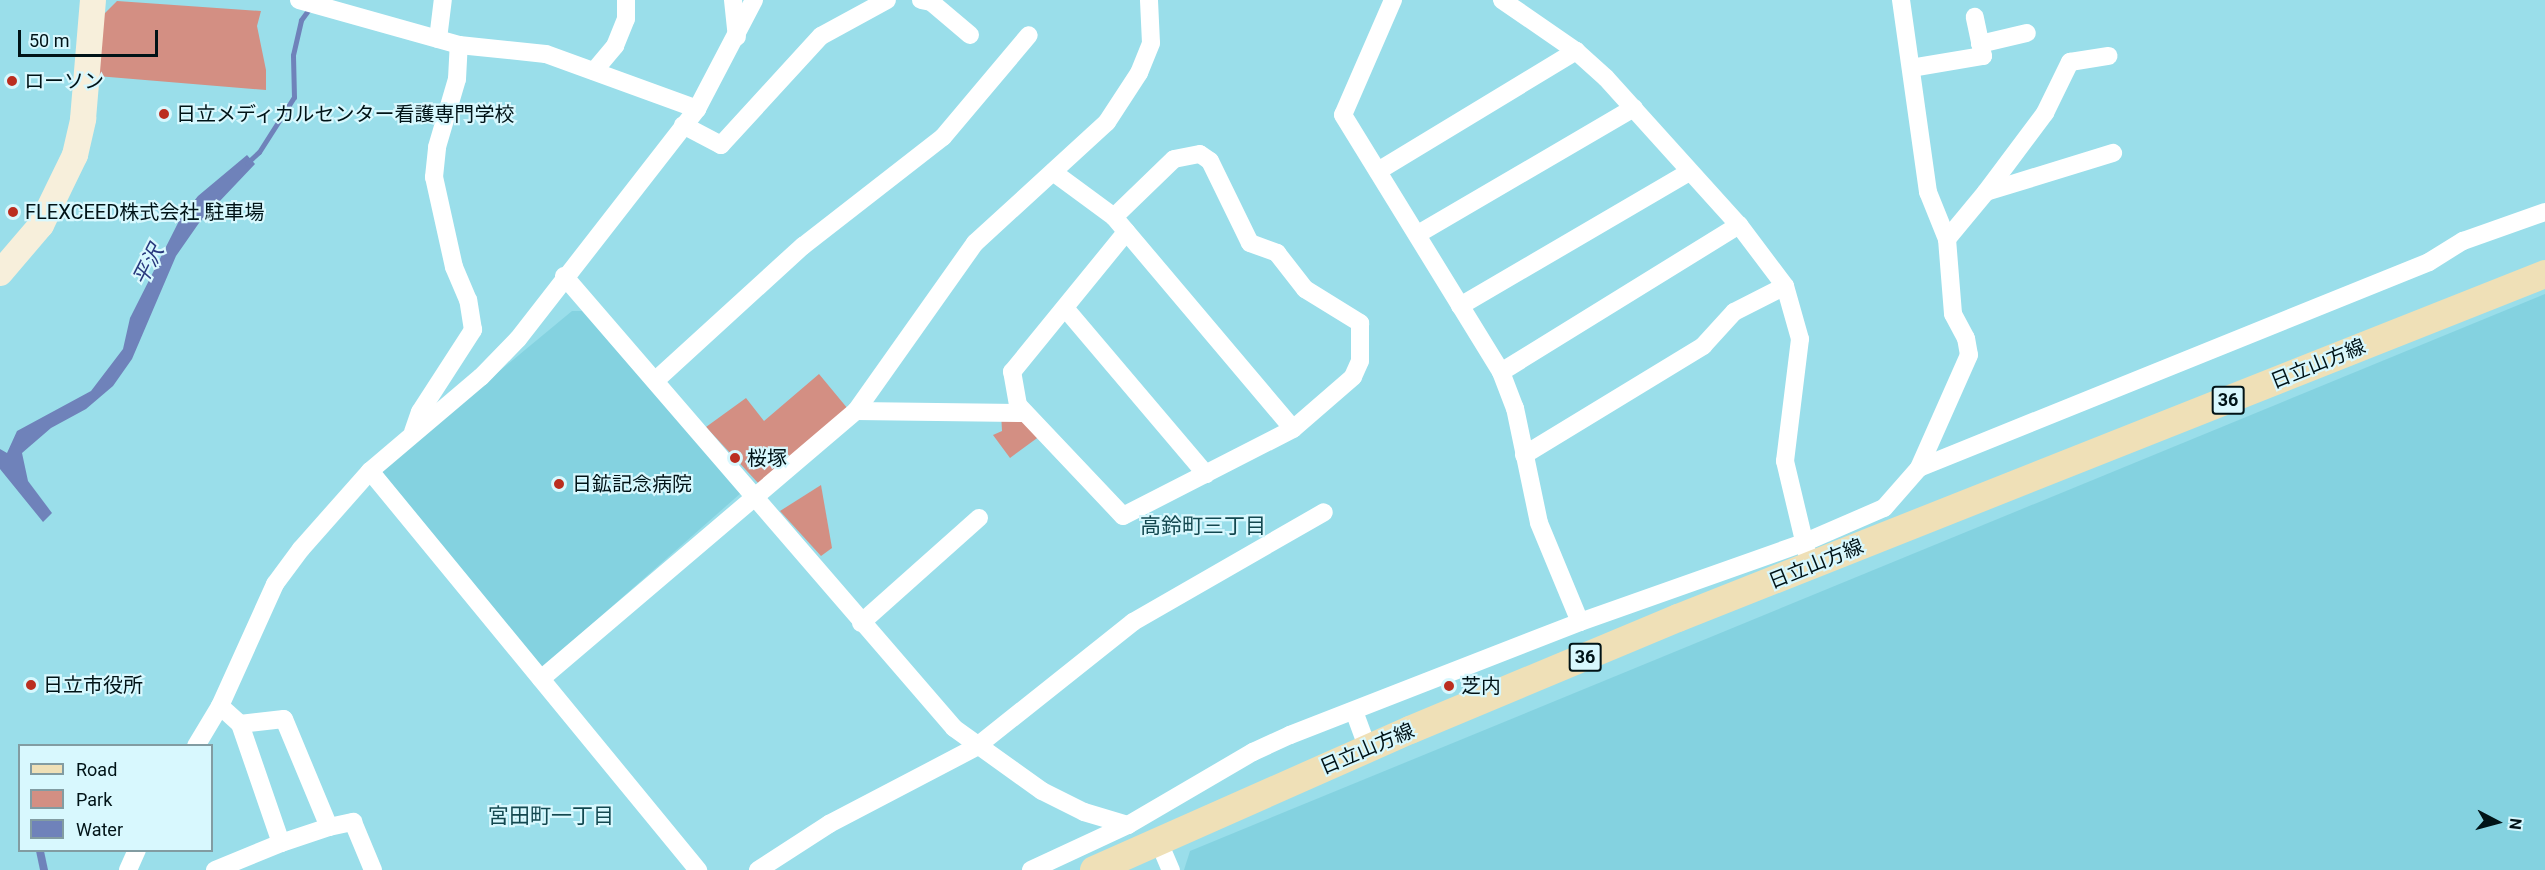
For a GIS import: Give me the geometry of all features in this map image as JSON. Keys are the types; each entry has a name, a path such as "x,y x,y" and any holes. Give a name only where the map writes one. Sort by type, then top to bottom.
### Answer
{"main road":[{"name":"日立山方線","path":"1094,870 1807,555 2545,274"}],"street":[{"path":"0,273 41,225 75,155 83,119 93,0"},
{"path":"300,0 459,45 529,50 697,109"},
{"path":"438,39 443,0"},
{"path":"594,71 615,46 626,19 626,0"},
{"path":"733,0 736,37"},
{"path":"197,744 219,706 275,584 301,549 370,471 481,377 518,339 564,276 697,109 754,0"},
{"path":"683,125 722,145 821,36 887,0"},
{"path":"921,0 931,2 969,34"},
{"path":"541,679 856,411 975,243 1107,122 1139,73 1151,43 1149,0"},
{"path":"1392,0 1344,115 1501,372 1515,408 1539,523 1580,622"},
{"path":"1502,0 1576,51 1634,108 1689,172 1739,225 1785,286 1800,339 1785,461 1807,555"},
{"path":"1031,870 1128,825 1253,752 1580,622 1807,555 1884,508 1919,468 1969,355 1966,338 1953,314 1947,239 1928,192 1901,0"},
{"path":"1911,68 1983,56 1975,17"},
{"path":"1980,44 2027,33"},
{"path":"656,380 804,246 943,137 1029,35"},
{"path":"413,434 420,412 473,330 468,300 454,267 435,177 437,147 457,79 459,45"},
{"path":"1378,171 1576,51"},
{"path":"1947,239 1986,192 2044,113 2070,62 2109,56"},
{"path":"1418,234 1634,108"},
{"path":"1986,192 2114,153"},
{"path":"1114,217 1174,159 1200,154 1210,160 1250,243 1277,253 1305,289 1360,323 1360,361 1353,377 1293,429 1123,516 1018,405 1012,372 1126,232"},
{"path":"1053,172 1114,217 1293,429"},
{"path":"1460,306 1689,172"},
{"path":"1919,468 2429,262 2463,241 2545,212"},
{"path":"1501,372 1739,225"},
{"path":"564,276 954,728 976,747 1070,805 1128,825"},
{"path":"1524,455 1703,346 1734,312 1785,286"},
{"path":"1065,308 1206,474"},
{"path":"856,411 1025,413"},
{"path":"370,471 698,870"},
{"path":"758,870 829,824 976,747 1133,622 1324,512"},
{"path":"861,622 979,518"},
{"path":"219,706 240,724 281,843"},
{"path":"1354,711 1368,749"},
{"path":"240,724 284,720 329,827"},
{"path":"215,870 258,862 281,843 329,827 353,822 373,870"},
{"path":"1158,840 1171,870"},
{"path":"128,870 136,852"}],"shaded area":[{"path":"2545,294 2545,870 1184,870 1190,851"},
{"name":"日鉱記念病院","path":"572,311 582,311 741,493 542,668 380,470"}],"green space":[{"path":"117,1 261,11 257,26 266,70 266,90 97,76 104,14"},
{"path":"819,374 848,409 759,484 706,427 746,398 764,421"},
{"path":"1001,413 1025,413 1044,433 1010,458 993,435 1002,431"},
{"path":"821,485 832,548 821,556 780,511"}],"water":[{"path":"247,155 255,164 199,223 176,256 132,359 113,386 86,409 51,428 22,453 28,481 52,513 43,522 0,469 0,449 7,453 17,431 91,391 123,349 130,318 180,219 198,196"},
{"path":"36,852 44,852 48,870 40,870"}],"waterway":[{"name":"平沢","path":"247,163 259,152 294,97 293,55 301,20 311,6"}],"place":[{"name":"ローソン","path":"12,81"},
{"name":"日立メディカルセンター看護専門学校","path":"164,114"},
{"name":"FLEXCEED株式会社 駐車場","path":"13,212"},
{"name":"桜塚","path":"735,458"},
{"name":"日鉱記念病院","path":"559,484"},
{"name":"日立市役所","path":"31,685"},
{"name":"芝内","path":"1449,686"}],"district":[{"name":"高鈴町三丁目","path":"1203,526"},
{"name":"宮田町一丁目","path":"551,816"}]}
